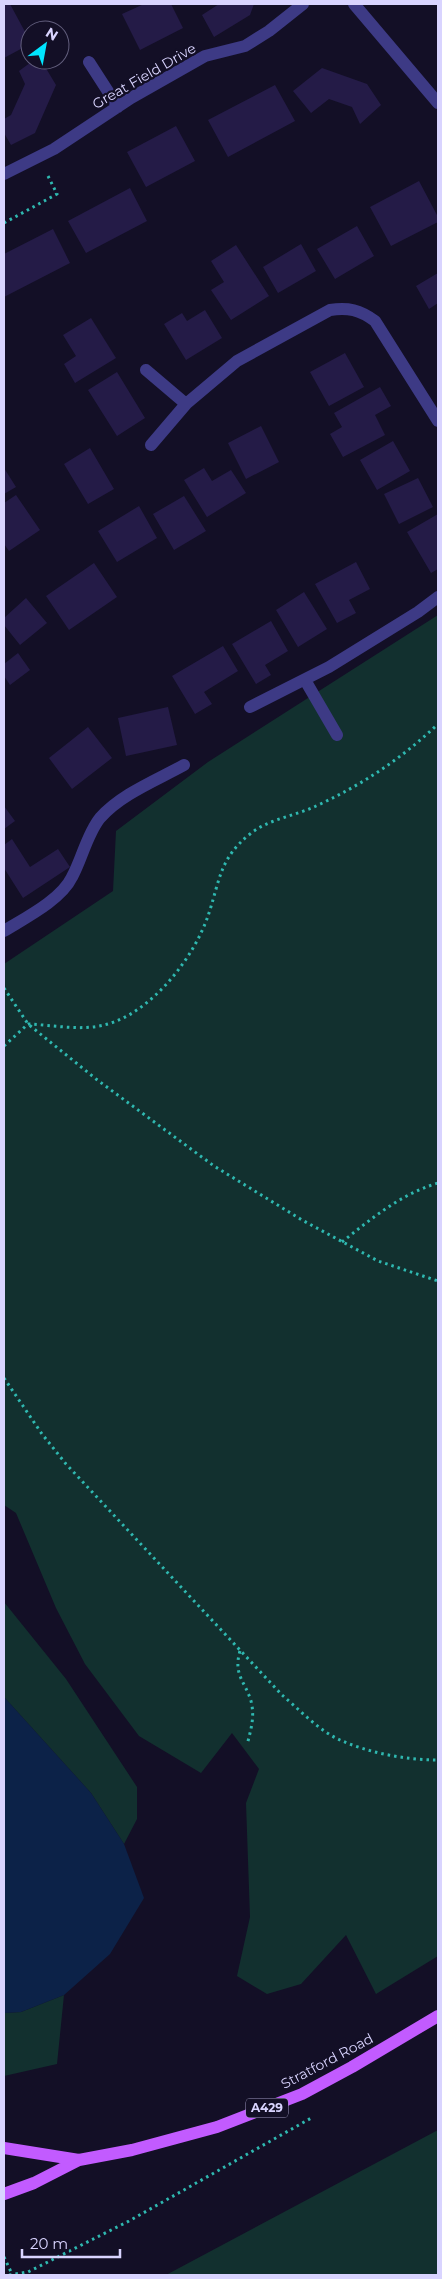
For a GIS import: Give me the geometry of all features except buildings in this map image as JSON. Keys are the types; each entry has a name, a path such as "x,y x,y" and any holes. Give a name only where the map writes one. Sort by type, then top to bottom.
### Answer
{"main road":[{"name":"Stratford Road","path":"79,2160 174,2139 217,2127 302,2094 438,2016"},
{"name":"A429","path":"4,2148 79,2160"},
{"name":"A429","path":"4,2194 34,2183 79,2160"}],"street":[{"name":"Great Field Drive","path":"4,174 54,149 118,107 205,56 245,46 269,31 303,4"},
{"path":"354,4 438,103"},
{"path":"89,62 118,107"},
{"path":"151,445 186,404 237,361 330,310 346,308 363,313 375,321 438,421"},
{"path":"146,370 186,404"},
{"path":"250,706 305,680 438,598"},
{"path":"305,680 337,735"},
{"path":"4,930 33,914 62,890 72,879 100,818 137,791 184,765"}],"path":[{"path":"4,223 57,194 47,175 54,149"},
{"path":"4,1046 28,1024 103,1026 122,1019 146,1003 167,984 201,933 210,912 218,879 234,847 253,832 313,808 349,790 387,767 438,724"},
{"path":"4,988 28,1024 96,1079 214,1166 342,1242 378,1261 438,1281"},
{"path":"342,1242 393,1204 410,1194 438,1183"},
{"path":"4,1378 36,1427 66,1464 282,1695 318,1726 339,1740 379,1752 438,1760"},
{"path":"240,1651 236,1663 240,1680 250,1699 254,1721 247,1744"},
{"path":"4,2257 10,2275 28,2272 129,2220 321,2112"}],"green space":[{"path":"438,615 438,1956 376,1994 346,1935 301,1984 267,1994 237,1976 250,1917 246,1803 259,1769 232,1733 201,1773 139,1736 85,1664 56,1608 16,1513 4,1505 4,964 113,891 116,831 208,762"},
{"path":"4,1602 66,1679 137,1787 137,1819 124,1844 91,1793 4,1697"},
{"path":"64,1995 57,2064 4,2076 4,2013 21,2012"},
{"path":"438,2130 438,2275 166,2275"}],"water":[{"path":"4,1697 91,1793 124,1844 144,1898 110,1954 64,1995 21,2012 4,2013"}]}
